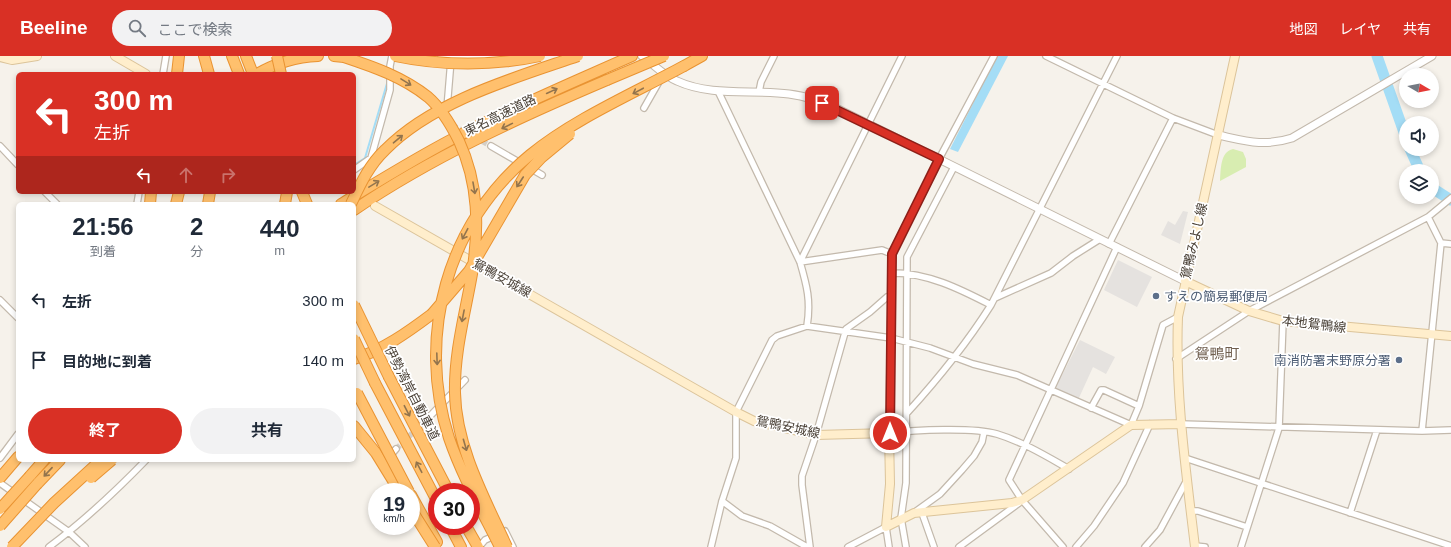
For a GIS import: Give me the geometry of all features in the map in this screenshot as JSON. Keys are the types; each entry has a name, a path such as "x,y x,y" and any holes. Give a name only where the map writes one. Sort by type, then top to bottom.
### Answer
{"highway":[{"path":"177,72 179,56"},
{"path":"204,56 208,72"},
{"path":"246,56 252,72"},
{"path":"277,56 281,72"},
{"path":"261,72 291,60 318,56"},
{"path":"395,56 414,60 458,63 507,61 540,56"},
{"path":"352,202 370,168 384,150 406,132 446,107 489,87 578,56"},
{"name":"東名高速道路","path":"344,202 409,162 464,133 632,56"},
{"name":"東名高速道路","path":"356,209 390,187 478,140 606,80 664,56"},
{"path":"500,547 459,465 449,438 442,409 437,375 437,332 446,284 452,262 465,234 485,202 525,160 550,141 702,56"},
{"path":"232,57 238,72"},
{"path":"339,57 400,78 428,98 446,118 455,132 470,169 476,204 476,247 458,347 455,395 460,429 467,453 507,547"},
{"path":"356,358 382,348 432,314 468,271 525,175 541,158 571,133 614,104"},
{"name":"伊勢湾岸自動車道","path":"356,309 443,483"},
{"path":"356,344 428,484"},
{"path":"356,391 404,483"},
{"path":"356,428 376,453 395,483"},
{"path":"0,478 16,459"},
{"path":"0,509 42,462"},
{"path":"0,526 58,462"},
{"path":"16,543 54,503 99,462"},
{"path":"16,543 110,462"},
{"path":"420,511 440,547"},
{"path":"420,524 434,547"},
{"path":"455,535 461,547"},
{"path":"471,535 478,547"}],"main road":[{"path":"0,57 12,60 37,56"},
{"path":"116,56 143,72"},
{"name":"鴛鴨みよし線","path":"1195,547 1181,424 1176,359 1178,317 1235,56"},
{"name":"鴛鴨安城線","path":"375,206 736,412 754,420 816,435 891,433"},
{"name":"本地鴛鴨線","path":"1185,281 1249,311 1283,322 1451,336"},
{"path":"888,526 900,519 918,513 1012,503 1022,500 1131,425 1181,424"},
{"path":"888,526 891,433"}],"street":[{"path":"163,72 166,56"},
{"path":"356,169 372,158 390,90 390,66 392,56"},
{"path":"441,56 452,58 510,56"},
{"path":"642,56 676,81 693,87 718,91 759,92 808,97 868,124 1185,281"},
{"path":"759,92 761,82 774,56"},
{"path":"800,262 902,56"},
{"path":"994,56 892,254 891,433 958,430 995,433 1024,444 1069,469"},
{"path":"1046,56 1173,118 1218,135 1265,144 1276,143 1292,138 1432,56"},
{"path":"907,413 932,385 974,331 991,305 1117,56"},
{"path":"449,120 447,111 452,58"},
{"path":"644,108 664,73"},
{"path":"718,91 800,262 807,286 810,306 807,326"},
{"path":"1109,244 1173,118"},
{"path":"0,146 16,163"},
{"path":"491,146 542,175"},
{"path":"906,547 900,519 906,483 905,432 907,413 907,257 952,166"},
{"path":"47,194 55,202"},
{"path":"1176,359 1249,311 1428,217 1451,198"},
{"path":"1422,431 1441,243 1428,217"},
{"path":"995,298 1051,273 1073,256 1100,239"},
{"path":"1441,243 1451,244"},
{"path":"1063,547 1022,500 1009,480 1024,444 1051,391 1117,247"},
{"path":"800,262 882,250 892,254"},
{"path":"891,273 906,272 954,286 991,305"},
{"path":"809,547 802,476 816,435 846,329 870,312 887,297 891,296"},
{"path":"0,300 16,316"},
{"path":"711,547 722,501 736,458 736,412 772,340 777,336 807,326 906,340 993,370 1017,375 1131,425 1139,406 1163,325 1178,317"},
{"path":"1241,547 1279,428 1283,322"},
{"path":"431,415 465,380"},
{"path":"1091,408 1101,390 1139,406"},
{"path":"1076,547 1094,526 1123,483 1150,424"},
{"path":"1181,424 1279,428 1422,431 1451,430"},
{"path":"356,427 385,462 396,483"},
{"path":"1350,513 1377,430"},
{"path":"934,547 918,513 940,494 966,466 982,442 984,432"},
{"path":"0,458 16,437"},
{"path":"385,462 396,449"},
{"path":"1185,458 1451,546"},
{"path":"49,547 114,494 144,462"},
{"path":"1145,547 1160,530 1187,479"},
{"path":"0,483 69,532 85,547"},
{"path":"959,547 1022,500"},
{"path":"722,501 742,516 770,526 809,547"},
{"path":"1191,511 1198,511 1247,527"},
{"path":"848,547 888,526 889,547"},
{"path":"478,547 485,540 505,530 513,547"},
{"path":"1195,547 1205,547"}],"green space":[{"path":"1233,149 1243,152 1246,159 1246,167 1220,181 1223,157"}],"shaded area":[{"path":"1183,211 1188,212 1180,244 1161,235 1168,221 1175,225"},
{"path":"1118,260 1152,277 1137,307 1104,290"},
{"path":"1080,340 1115,357 1106,374 1093,367 1078,400 1055,389"}],"water":[{"path":"997,56 1008,56 958,152 950,149"}],"waterway":[{"path":"1377,56 1399,118"},
{"path":"356,164 365,158 388,80"},
{"path":"1413,156 1417,164"},
{"path":"1439,192 1451,200"}],"tunnel":[{"path":"452,125 491,146"},
{"path":"396,449 431,415"}],"place":[{"name":"すえの簡易郵便局","path":"1156,296"},
{"name":"南消防署末野原分署","path":"1399,360"}],"district":[{"name":"鴛鴨町","path":"1217,353"}],"route":[{"path":"822,103 847,113 939,159 892,254 890,433"}]}
